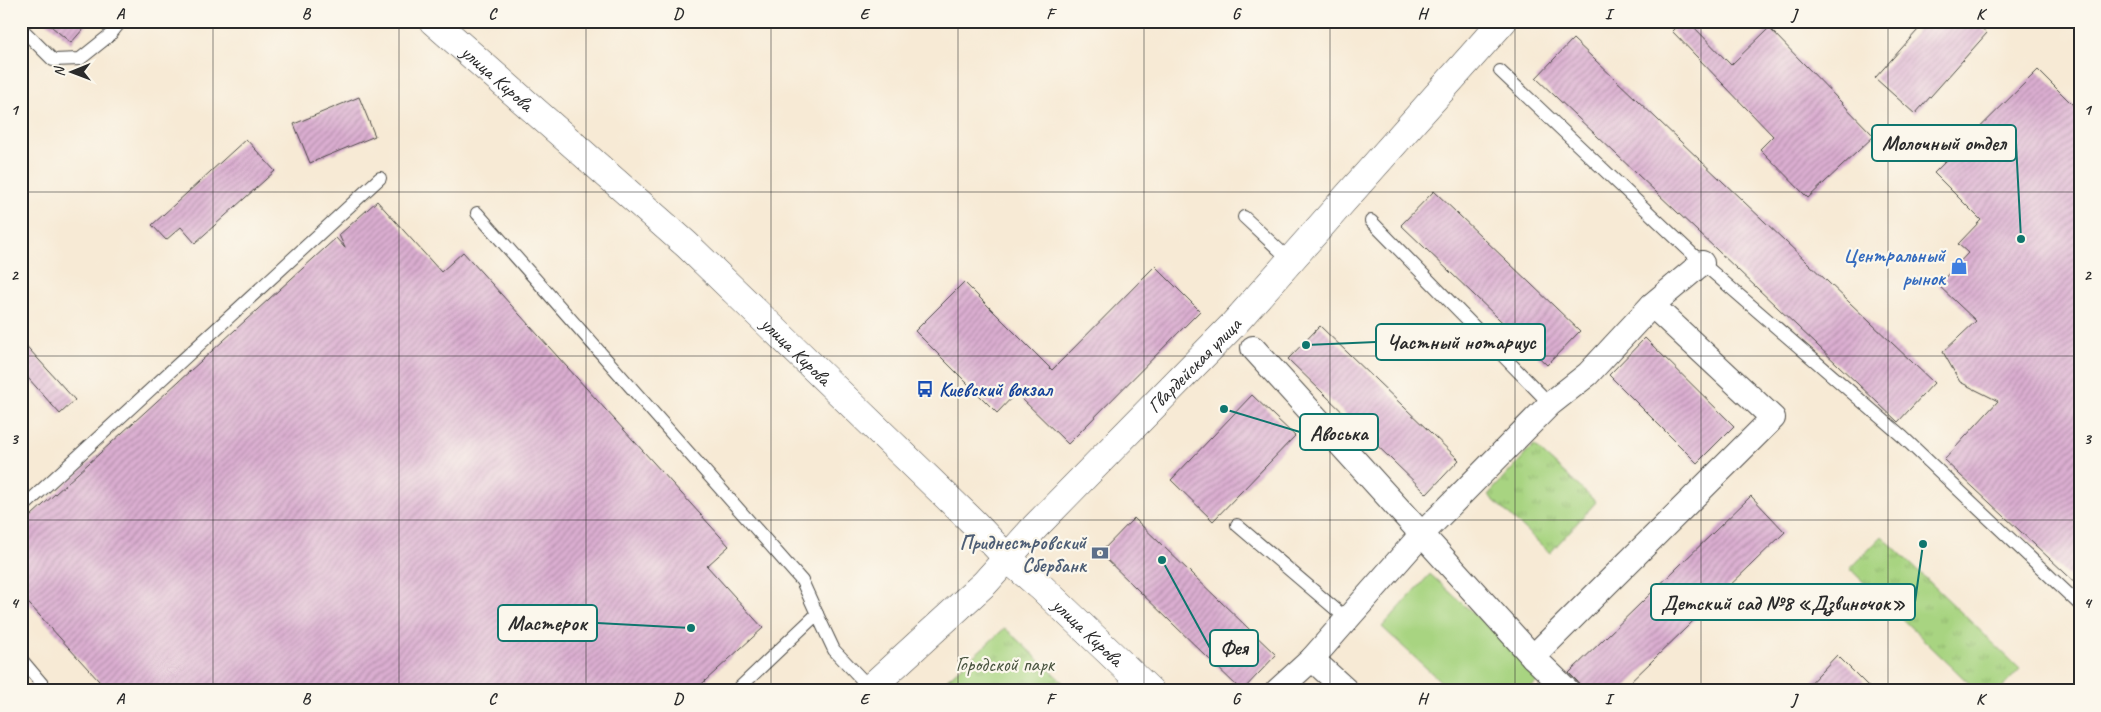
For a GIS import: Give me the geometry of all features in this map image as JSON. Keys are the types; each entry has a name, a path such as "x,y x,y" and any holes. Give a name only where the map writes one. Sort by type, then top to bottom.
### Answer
{"main road":[{"name":"улица Кирова","path":"433,21 687,245 968,517 1008,559 1042,588 1150,691"},
{"name":"Гвардейская улица","path":"868,690 985,583 1042,520 1232,326 1503,21"}],"street":[{"path":"1277,691 1312,659 1422,534 1550,404 1588,374 1652,305 1702,263"},
{"path":"1533,657 1773,418 1652,305"},
{"path":"1253,348 1533,657 1568,691"},
{"path":"1312,659 1347,691"}],"lane":[{"path":"21,28 53,60 80,59 110,35 121,21"},
{"path":"1500,71 1702,263 1903,437 2080,605"},
{"path":"21,509 380,178"},
{"path":"476,213 802,582 834,650 868,690"},
{"path":"1244,216 1290,261"},
{"path":"1371,221 1550,404"},
{"path":"1237,525 1347,619"},
{"path":"736,691 817,614"},
{"path":"21,659 48,691"}],"green space":[{"path":"1534,445 1596,502 1550,553 1488,495"},
{"path":"1882,536 2020,669 1999,691 1977,691 1850,569"},
{"path":"1430,574 1542,676 1528,691 1451,691 1382,627"},
{"name":"Городской парк","path":"1005,628 1072,691 934,691"}],"building":[{"path":"45,21 90,21 71,43"},
{"path":"1682,21 1688,21 1731,65 1769,28 1874,136 1808,198 1760,149 1773,136 1672,31"},
{"path":"1926,21 1974,21 1987,33 1915,114 1875,78"},
{"path":"1573,39 1934,383 1898,422 1536,78"},
{"path":"2038,70 2080,112 2080,587 1944,460 1998,401 1960,382 1943,352 1976,321 1938,285 1968,253 1958,244 1981,220 1934,173"},
{"path":"359,97 375,136 310,163 294,124"},
{"path":"246,139 275,171 195,243 181,227 166,240 152,225"},
{"path":"1434,191 1580,331 1547,365 1401,225"},
{"path":"377,201 441,272 463,252 729,546 707,566 763,628 694,691 108,691 21,595 21,525 336,238 345,248 339,235"},
{"path":"1155,266 1200,311 1068,444 1016,393 997,413 915,331 964,282 1052,370"},
{"path":"1320,326 1459,460 1427,494 1288,359"},
{"path":"1645,338 1734,426 1697,463 1609,375"},
{"path":"21,340 75,400 60,414 21,370"},
{"path":"1252,395 1295,436 1213,521 1171,480"},
{"path":"1751,496 1785,532 1621,691 1582,691 1578,682 1569,673"},
{"path":"1134,518 1276,655 1242,691 1100,553"},
{"path":"1837,655 1873,691 1803,691"}],"place":[{"name":"Молочный отдел","path":"2021,239"},
{"name":"Центральный рынок","path":"1959,266"},
{"name":"Частный нотариус","path":"1306,345"},
{"name":"Киевский вокзал","path":"925,389"},
{"name":"Авоська","path":"1224,409"},
{"name":"Детский сад №8 «Дзвиночок»","path":"1923,544"},
{"name":"Приднестровский Сбербанк","path":"1100,553"},
{"name":"Фея","path":"1162,560"},
{"name":"Мастерок","path":"691,628"}]}
